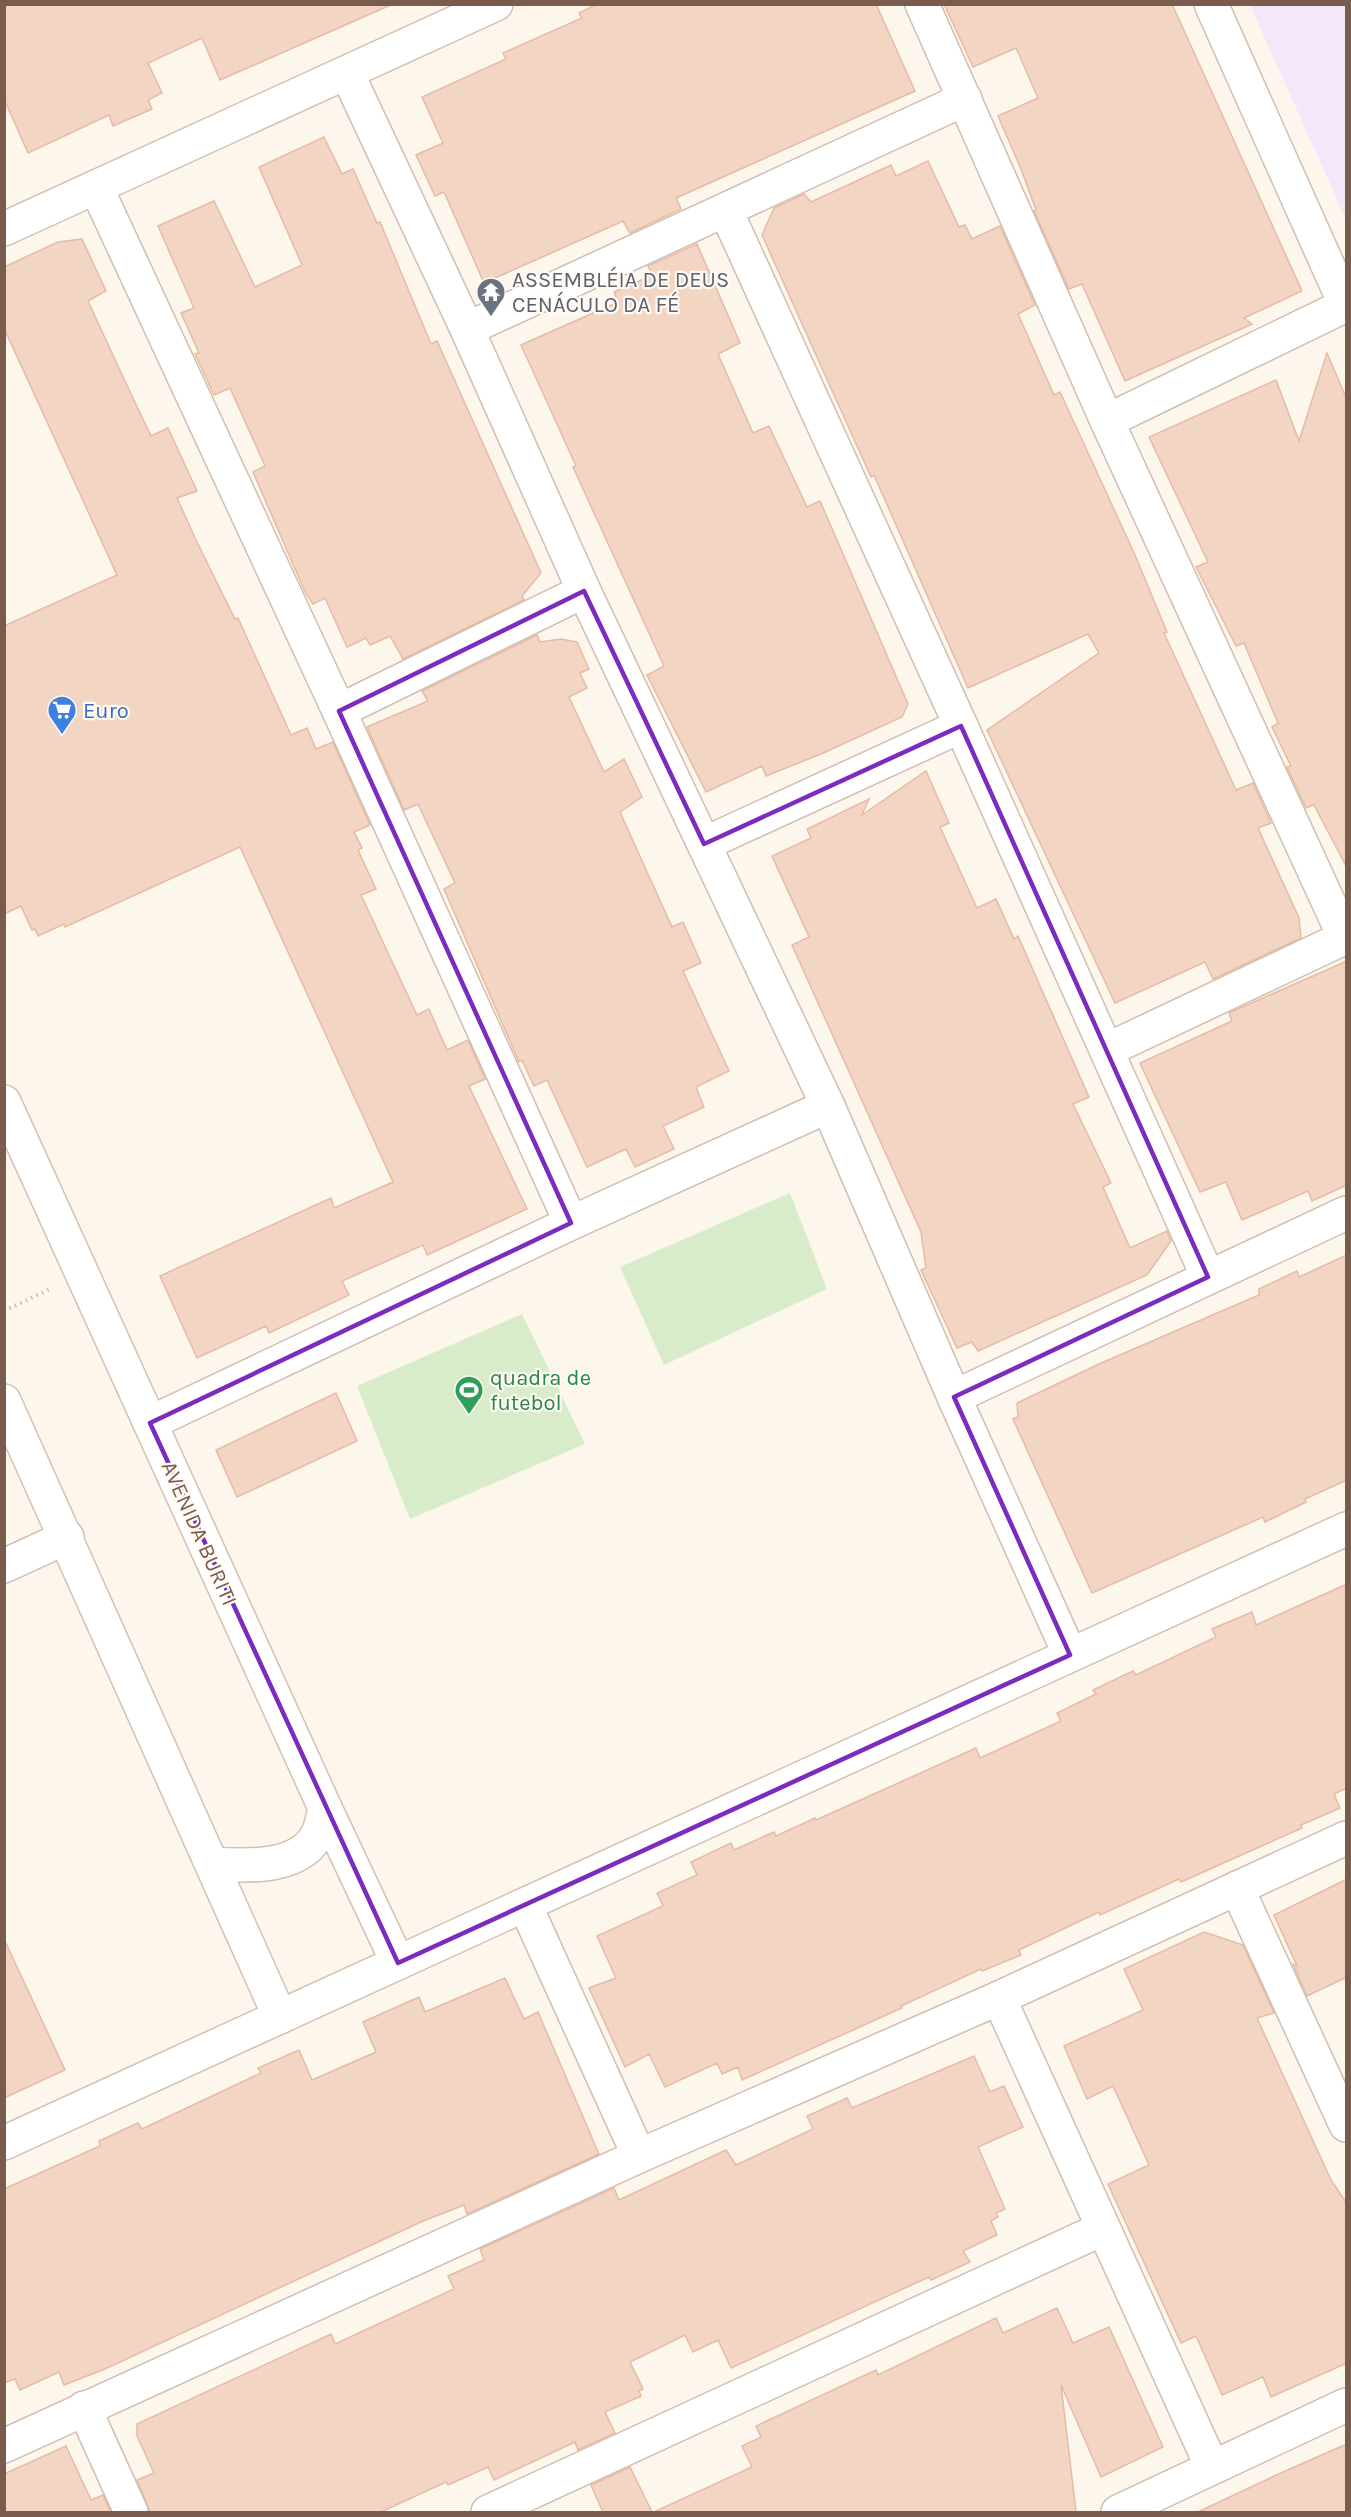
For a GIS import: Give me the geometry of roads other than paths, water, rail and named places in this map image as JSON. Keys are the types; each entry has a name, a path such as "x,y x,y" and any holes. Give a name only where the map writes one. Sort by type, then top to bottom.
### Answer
{"street":[{"path":"7,221 96,187 496,4"},
{"path":"922,4 1107,421 1346,938 1107,1050"},
{"path":"1107,421 1346,306 1211,4"},
{"path":"346,73 467,329 584,591 828,1106 954,1397 1070,1655"},
{"path":"467,329 965,99"},
{"path":"96,187 339,711 571,1223"},
{"path":"726,211 961,726 1208,1277"},
{"path":"339,711 584,591"},
{"path":"704,844 961,726"},
{"name":"AVENIDA BURITI","path":"4,1102 325,1808 398,1963"},
{"path":"150,1423 571,1223 828,1106"},
{"path":"954,1397 1347,1213"},
{"path":"4,1401 280,2017"},
{"path":"4,2143 1347,1529"},
{"path":"4,1566 67,1538"},
{"path":"212,1864 269,1864 292,1856 309,1845 319,1832 325,1808"},
{"path":"4,2446 639,2156 999,1998 1347,1838"},
{"path":"1237,1888 1347,2126"},
{"path":"525,1905 639,2156"},
{"path":"999,1998 1212,2467"},
{"path":"488,2512 1102,2229"},
{"path":"1118,2512 1347,2405"},
{"path":"84,2408 131,2512"}],"place":[{"name":"ASSEMBLÉIA DE DEUS CENÁCULO DA FÉ","path":"491,318"},
{"name":"Euro","path":"62,736"},
{"name":"quadra de futebol","path":"469,1416"}]}
